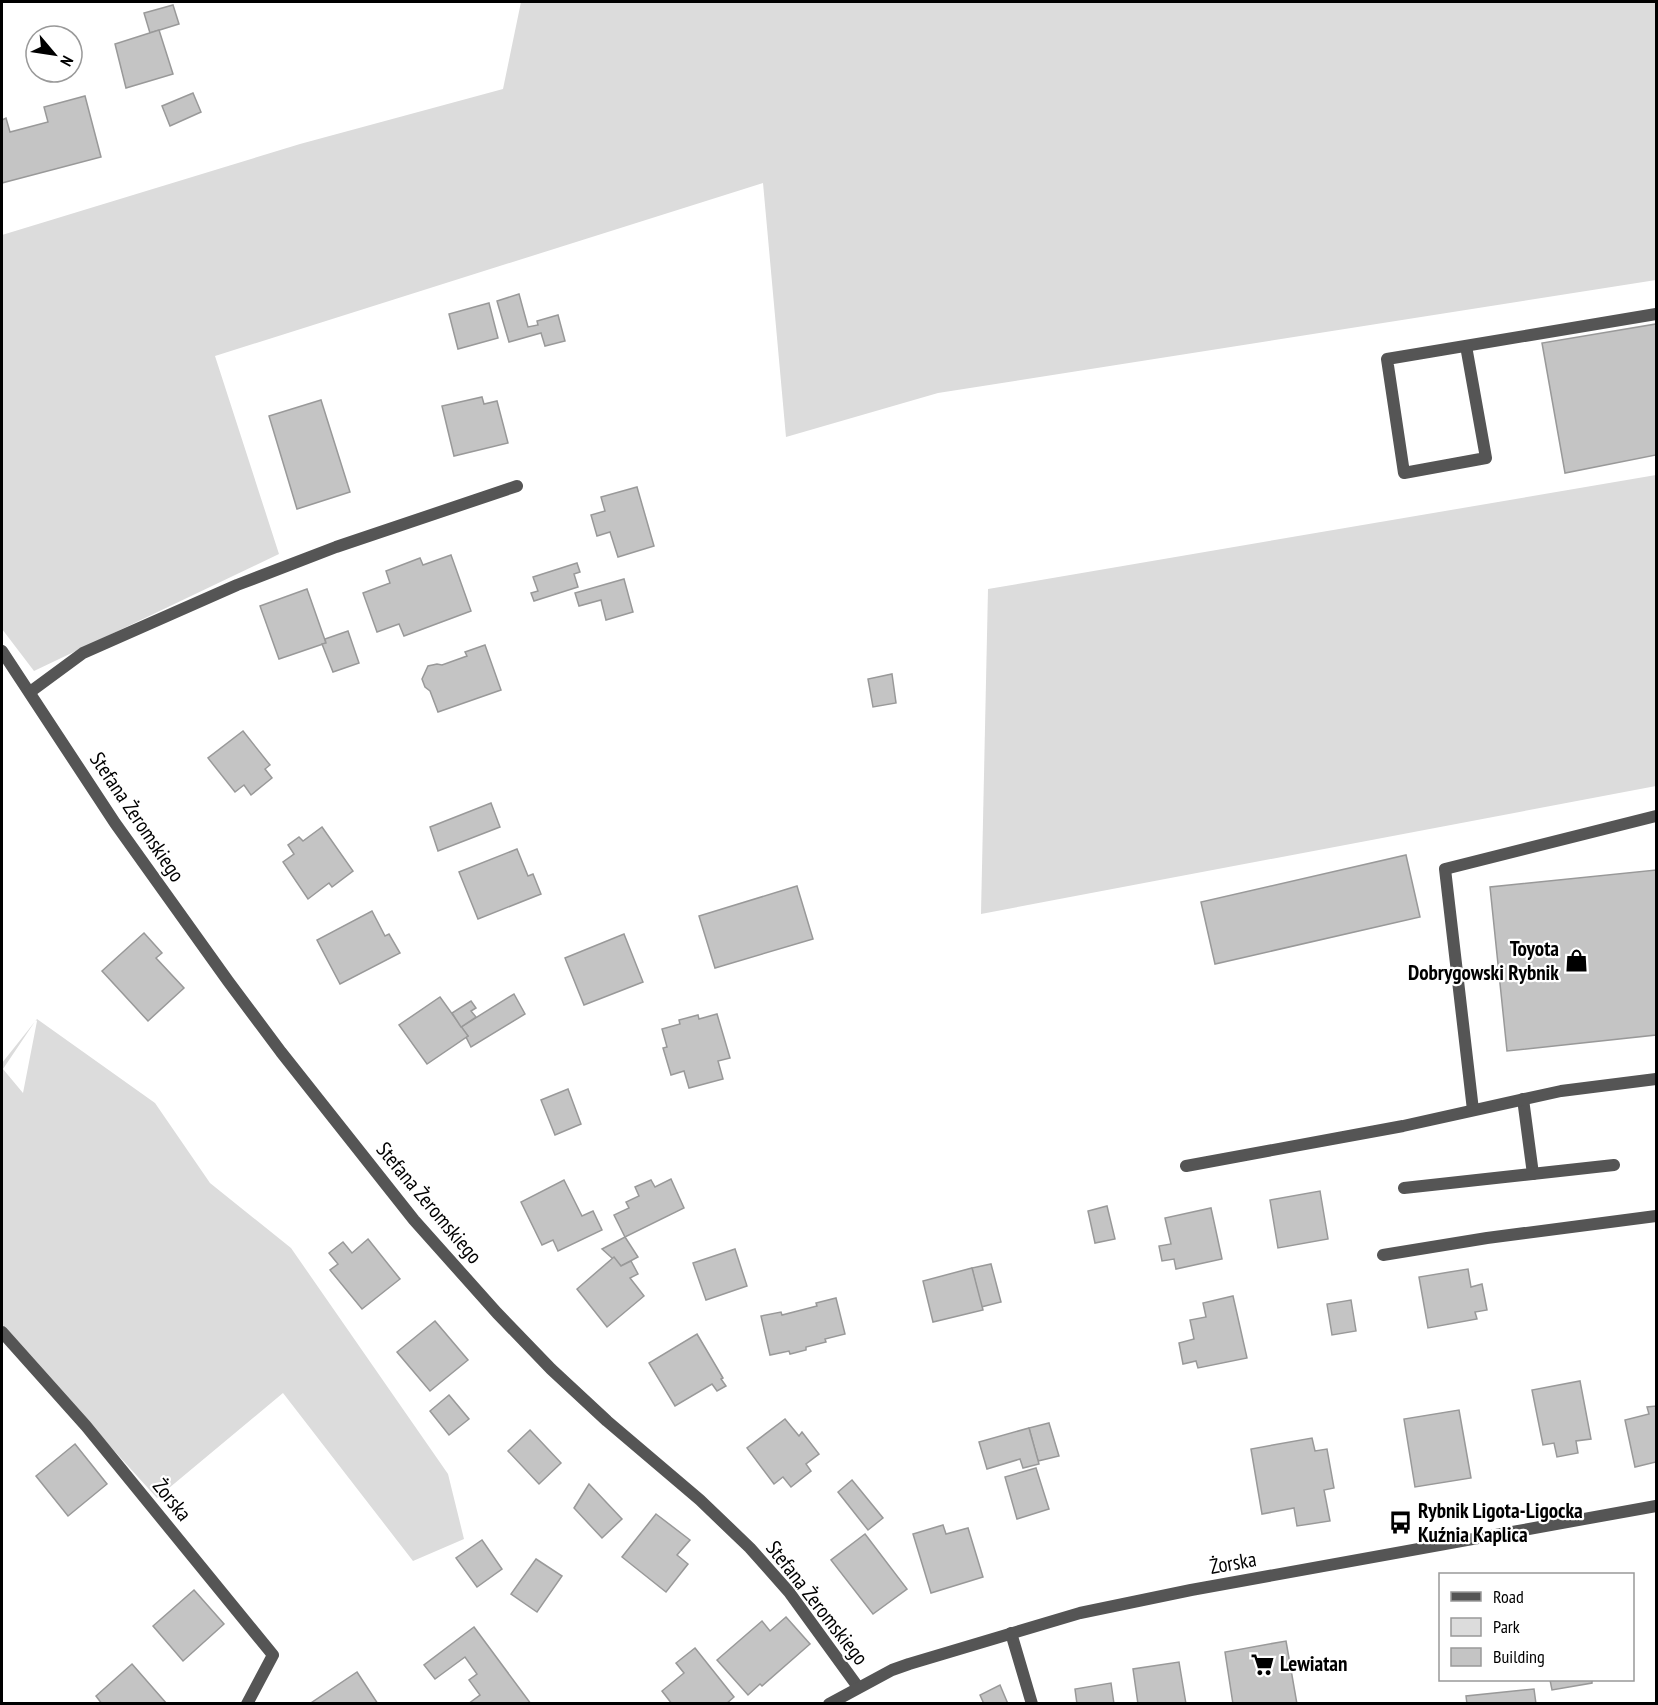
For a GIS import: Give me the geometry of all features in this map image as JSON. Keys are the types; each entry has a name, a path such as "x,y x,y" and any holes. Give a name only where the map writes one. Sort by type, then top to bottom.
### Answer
{"street":[{"path":"1466,346 1486,458 1404,473 1387,359 1656,314"},
{"path":"30,692 82,653 237,585 336,547 517,486"},
{"name":"Stefana Żeromskiego","path":"2,651 115,823 228,981 414,1220 497,1313 551,1369 607,1421 700,1500 750,1548 789,1592 858,1687"},
{"path":"1473,1110 1445,869 1656,816"},
{"path":"1186,1166 1403,1126 1561,1091 1656,1079"},
{"path":"1523,1099 1533,1173"},
{"path":"1404,1188 1614,1165"},
{"path":"1383,1255 1487,1238 1656,1216"},
{"name":"Żorska","path":"2,1332 86,1426 273,1655 247,1704"},
{"name":"Żorska","path":"829,1704 858,1687 909,1664 1080,1613 1191,1590 1656,1506"},
{"path":"1011,1633 1032,1704"}],"green space":[{"path":"521,2 1656,2 1656,280 938,393 786,437 763,183 215,356 279,554 34,671 2,629 2,235 300,144 503,89"},
{"path":"1656,475 1656,786 981,914 988,589"},
{"path":"36,1020 155,1103 210,1183 291,1248 448,1474 464,1539 413,1561 283,1393 157,1498 2,1327 2,1063 35,1022 3,1069 23,1093"}],"building":[{"path":"173,5 179,24 150,33 144,13"},
{"path":"159,30 173,74 126,88 115,44"},
{"path":"193,93 201,112 170,126 162,106"},
{"path":"85,96 101,157 2,183 2,120 6,118 10,132 48,122 44,107"},
{"path":"519,294 528,327 538,325 537,321 558,315 565,341 545,346 541,333 509,342 497,301"},
{"path":"489,303 498,338 458,349 449,314"},
{"path":"1656,324 1656,455 1565,473 1542,343"},
{"path":"482,397 484,404 497,401 508,443 454,456 442,406"},
{"path":"321,400 350,492 297,509 269,416"},
{"path":"637,487 654,546 618,557 610,532 597,536 591,515 605,511 601,497"},
{"path":"451,555 471,611 404,636 399,624 377,632 363,593 390,583 386,571 420,558 423,565"},
{"path":"577,563 580,572 574,574 578,587 534,601 531,593 538,591 533,577"},
{"path":"624,579 633,612 606,620 601,600 579,606 575,593"},
{"path":"307,589 326,643 279,659 260,606"},
{"path":"348,631 359,663 333,672 322,644 326,643 325,639"},
{"path":"485,645 501,690 438,712 430,691 425,687 422,679 428,666 442,665 467,656 465,652"},
{"path":"892,674 896,703 873,707 868,679"},
{"path":"243,731 270,765 265,769 272,778 251,795 244,785 235,792 208,758"},
{"path":"491,803 500,827 438,851 430,827"},
{"path":"322,827 353,871 332,887 329,883 308,899 283,862 294,854 288,845 299,837 303,841"},
{"path":"517,849 528,876 533,874 541,894 478,919 459,872"},
{"path":"1406,855 1420,917 1215,964 1201,902"},
{"name":"Toyota Dobrygowski Rybnik","path":"1656,870 1656,1035 1507,1051 1490,887"},
{"path":"797,886 813,939 715,968 699,916"},
{"path":"372,911 385,936 389,934 400,953 340,984 317,940"},
{"path":"144,933 162,953 156,958 184,988 148,1021 102,971"},
{"path":"624,934 643,982 584,1005 565,958"},
{"path":"514,994 525,1014 471,1047 466,1037 468,1036 461,1027"},
{"path":"440,997 468,1036 427,1064 399,1025"},
{"path":"471,1001 476,1008 471,1011 476,1017 461,1027 452,1013"},
{"path":"717,1014 730,1058 718,1061 723,1079 689,1088 684,1071 671,1075 663,1048 667,1047 662,1029 680,1024 679,1020 698,1015 699,1019"},
{"path":"568,1089 581,1124 555,1135 541,1100"},
{"path":"671,1179 684,1208 625,1237 614,1215 629,1208 626,1202 639,1196 635,1187 651,1180 655,1187"},
{"path":"564,1180 582,1216 593,1211 602,1230 558,1251 553,1240 542,1245 521,1202"},
{"path":"1320,1191 1328,1239 1278,1248 1270,1200"},
{"path":"1107,1206 1115,1239 1095,1243 1088,1211"},
{"path":"1211,1208 1222,1259 1176,1269 1174,1259 1162,1261 1159,1246 1171,1244 1165,1218"},
{"path":"625,1237 638,1257 621,1266 602,1249"},
{"path":"368,1239 400,1279 362,1309 330,1270 338,1264 329,1253 343,1242 352,1253"},
{"path":"735,1249 747,1286 706,1300 693,1263"},
{"path":"614,1257 621,1266 631,1261 638,1274 630,1278 644,1296 607,1327 577,1289"},
{"path":"991,1264 1001,1302 981,1307 972,1268"},
{"path":"972,1268 983,1310 933,1322 923,1281"},
{"path":"1468,1269 1471,1287 1482,1284 1487,1310 1475,1312 1477,1319 1428,1328 1419,1277"},
{"path":"1233,1296 1247,1358 1198,1368 1196,1361 1183,1364 1179,1343 1194,1339 1190,1320 1206,1317 1203,1303"},
{"path":"836,1298 845,1334 825,1339 826,1342 806,1347 806,1350 770,1355 761,1316 781,1312 782,1315 817,1306 816,1303"},
{"path":"1351,1300 1356,1331 1332,1335 1327,1304"},
{"path":"435,1321 468,1360 430,1391 397,1352"},
{"path":"697,1334 726,1386 717,1391 712,1384 675,1406 649,1363"},
{"path":"1580,1381 1591,1439 1576,1441 1578,1453 1557,1457 1554,1443 1543,1445 1532,1390"},
{"path":"449,1395 469,1419 449,1435 430,1411"},
{"path":"1656,1406 1656,1462 1635,1467 1625,1420 1649,1414 1647,1407"},
{"path":"1459,1410 1471,1478 1415,1487 1404,1419"},
{"path":"785,1419 799,1436 802,1432 819,1454 806,1464 811,1471 791,1487 783,1477 774,1484 747,1448"},
{"path":"1049,1423 1059,1456 1038,1461 1029,1428"},
{"path":"1029,1428 1039,1464 1023,1468 1020,1459 987,1469 979,1442"},
{"path":"530,1430 561,1463 539,1484 508,1451"},
{"path":"1312,1438 1315,1451 1327,1449 1334,1488 1324,1490 1330,1521 1297,1526 1294,1508 1262,1514 1251,1449"},
{"path":"75,1444 107,1484 68,1516 36,1476"},
{"path":"1036,1468 1049,1509 1017,1519 1005,1477"},
{"path":"852,1480 883,1518 868,1530 838,1492"},
{"path":"589,1484 622,1519 602,1538 574,1508"},
{"path":"656,1514 690,1540 677,1555 688,1564 666,1592 622,1557"},
{"path":"943,1525 946,1534 968,1528 983,1577 931,1593 913,1534"},
{"path":"865,1534 907,1589 873,1614 831,1560"},
{"path":"482,1540 502,1569 477,1587 456,1558"},
{"path":"536,1559 562,1576 537,1612 511,1594"},
{"path":"194,1590 224,1624 183,1661 153,1626"},
{"path":"786,1617 810,1644 762,1686 760,1684 748,1695 717,1660 762,1621 770,1631"},
{"path":"474,1627 531,1704 468,1704 480,1695 469,1680 477,1674 465,1657 435,1679 424,1665"},
{"path":"1286,1641 1297,1704 1233,1704 1225,1652"},
{"path":"695,1648 734,1697 726,1704 672,1704 662,1691 684,1673 676,1663"},
{"path":"1179,1662 1186,1704 1138,1704 1133,1669"},
{"path":"132,1664 167,1704 102,1704 96,1696"},
{"path":"357,1672 378,1704 311,1704 311,1703"},
{"path":"1550,1681 1592,1681 1592,1683 1552,1690"},
{"path":"1111,1683 1114,1704 1077,1704 1075,1689"},
{"path":"1000,1685 1008,1704 984,1704 980,1695"},
{"path":"1534,1689 1536,1704 1467,1704 1466,1696"}],"place":[{"name":"Toyota Dobrygowski Rybnik","path":"1577,961"},
{"name":"Rybnik Ligota-Ligocka Kuźnia Kaplica","path":"1400,1523"},
{"name":"Lewiatan","path":"1262,1664"}]}
